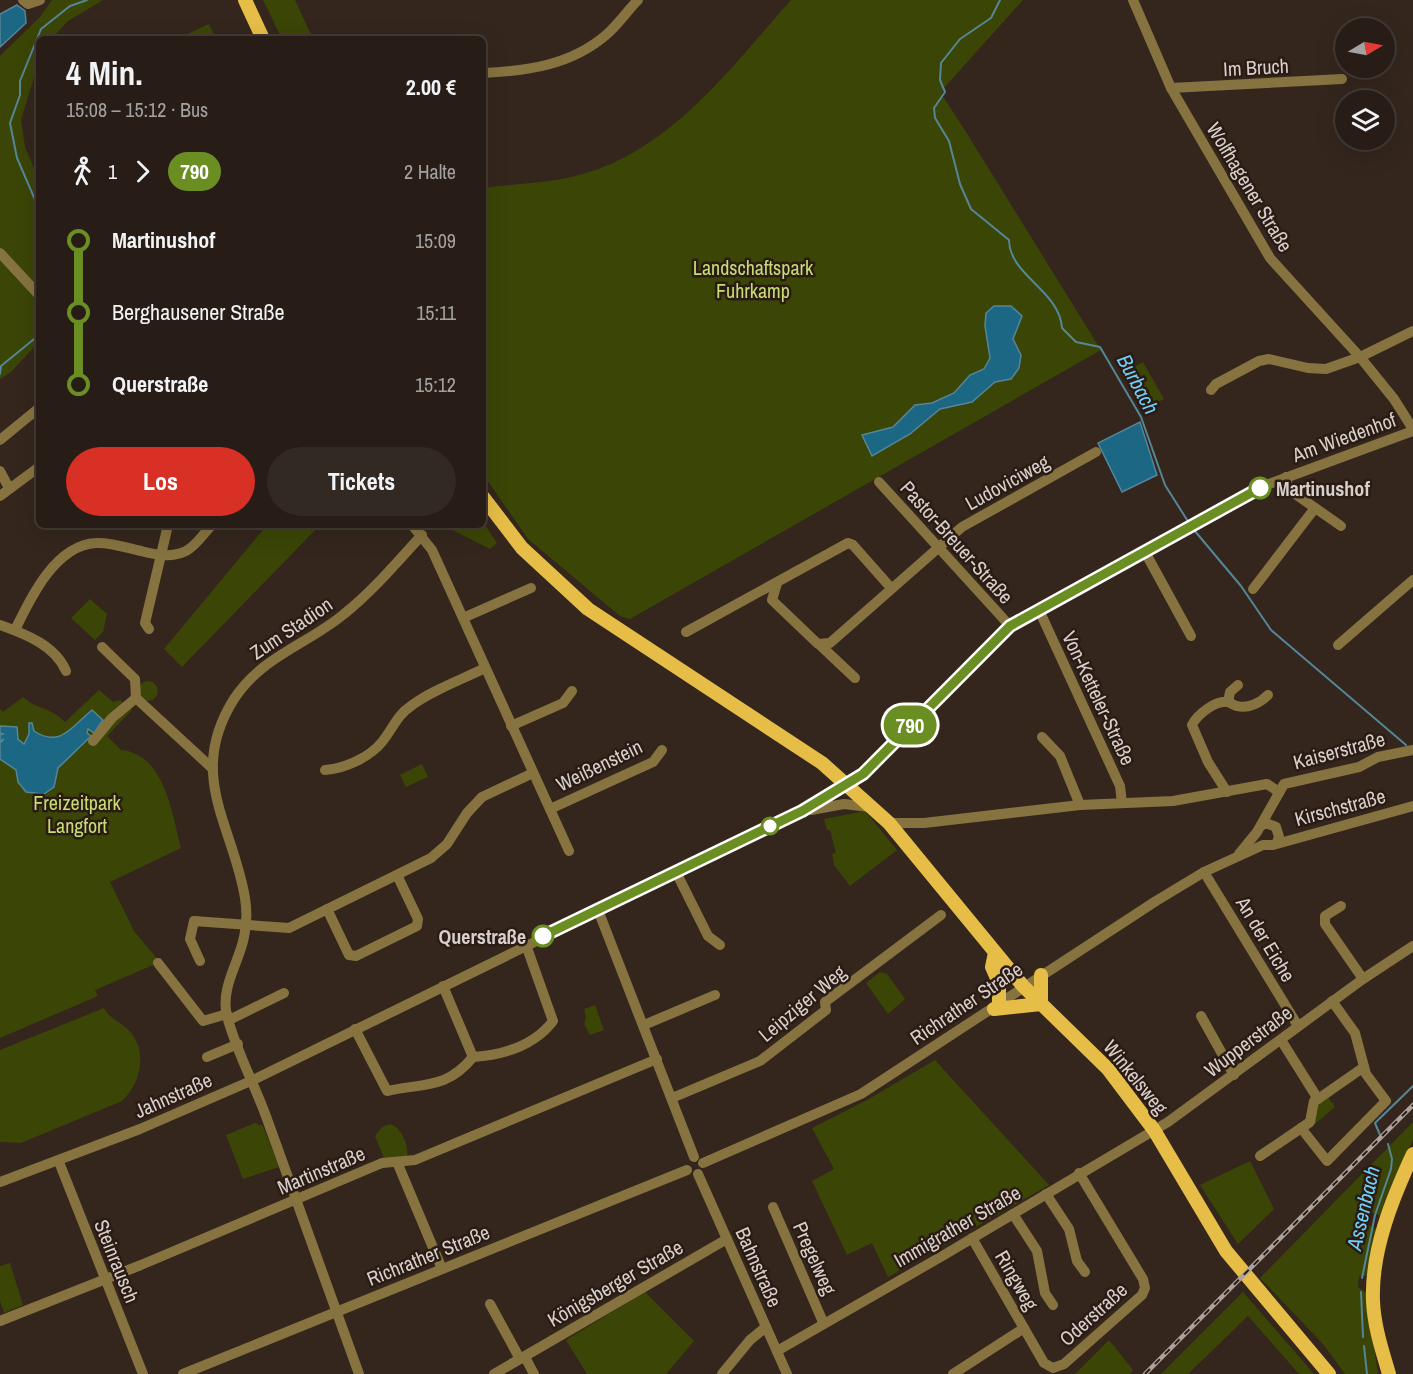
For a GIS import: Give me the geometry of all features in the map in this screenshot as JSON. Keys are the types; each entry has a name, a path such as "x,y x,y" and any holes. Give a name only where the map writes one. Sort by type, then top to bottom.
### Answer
{"main road":[{"path":"245,0 262,36"},
{"name":"Winkelsweg","path":"486,501 522,548 588,609 780,733 847,784 889,823 1023,986 1108,1069 1154,1130 1197,1206 1226,1251 1329,1374"},
{"path":"995,953 992,968 999,983 996,1007 1041,1004 1041,975"},
{"path":"1389,1374 1375,1317 1373,1286 1378,1256 1395,1193 1413,1154"}],"street":[{"path":"23,0 28,4 40,0"},
{"path":"486,73 551,65 569,58 607,35 638,0"},
{"name":"Wolfhagener Straße","path":"1133,0 1171,88 1270,258 1360,357 1394,399 1413,430"},
{"name":"Im Bruch","path":"1171,88 1342,80"},
{"path":"0,253 36,292"},
{"path":"1211,390 1216,384 1259,361 1269,359 1308,368 1326,369 1360,357 1413,331"},
{"path":"0,440 36,410"},
{"name":"Am Wiedenhof","path":"1039,610 1261,487 1413,430"},
{"name":"Ludoviciweg","path":"821,646 830,643 962,527 1096,452"},
{"path":"0,496 36,469"},
{"path":"0,471 9,488"},
{"path":"1286,477 1288,489 1341,526"},
{"name":"Pastor-Breuer-Straße","path":"879,482 1010,626"},
{"path":"1253,589 1315,508"},
{"path":"149,629 145,623 167,528"},
{"path":"15,630 36,588 49,570 72,551 88,544 100,543 160,555 176,555 189,550 209,528"},
{"name":"Weißenstein","path":"415,528 432,550 570,851"},
{"name":"Zum Stadion","path":"359,1374 228,1017 229,982 246,926 244,893 219,817 213,769 222,722 235,698 258,670 342,616 361,600 422,535"},
{"path":"686,632 848,543 853,545 891,588"},
{"path":"1145,552 1191,636"},
{"path":"1338,645 1412,581"},
{"path":"777,583 772,600 786,616 855,678"},
{"path":"462,618 531,588"},
{"name":"Jahnstraße","path":"0,1182 59,1162 253,1080 802,811 863,774 1010,626 1039,610"},
{"name":"Von-Ketteler-Straße","path":"1039,610 1120,786 1122,803"},
{"path":"0,625 15,630 52,650 61,659 66,671"},
{"path":"102,647 135,679 135,698 213,769"},
{"path":"326,770 337,769 372,752 382,742 400,715 411,705 485,668"},
{"path":"1228,702 1230,692 1238,685"},
{"path":"511,726 563,703 572,691"},
{"path":"1227,792 1208,762 1192,725 1201,714 1218,703 1228,702 1247,707 1268,695"},
{"path":"93,741 112,718 135,698"},
{"path":"1042,737 1060,756 1080,805"},
{"name":"Weißenstein","path":"550,809 653,762 662,750"},
{"name":"Kaiserstraße","path":"1280,792 1284,784 1294,780 1359,767 1378,758 1413,750"},
{"path":"200,961 190,939 194,921 289,928 431,858 447,844 467,813 482,797 533,773"},
{"path":"889,823 924,823 1080,805 1173,801 1267,784 1280,792"},
{"name":"Richrather Straße","path":"1239,854 1259,829 1280,792"},
{"name":"Jahnstraße","path":"802,811 844,804 871,807"},
{"path":"1273,804 1274,825 1279,832 1277,842 1273,845 1263,845 1258,842 1259,829 1266,823 1274,825"},
{"name":"Kirschstraße","path":"1277,842 1413,806"},
{"path":"904,842 911,828 924,823"},
{"name":"Richrather Straße","path":"699,1160 822,1113 861,1094 996,1007 1023,986 1204,872 1239,854 1263,845"},
{"path":"676,872 708,936 720,945"},
{"name":"An der Eiche","path":"1204,872 1298,1026"},
{"path":"327,909 349,955 356,956 367,951 417,926 418,919 398,875"},
{"path":"1341,906 1324,916 1325,924 1363,979"},
{"path":"598,910 672,1098 703,1169 698,1174 691,1174 687,1170 688,1160 699,1160"},
{"name":"Leipziger Weg","path":"672,1098 760,1061 826,1010 825,1002 941,915"},
{"path":"355,1029 387,1091 418,1084 425,1086 440,1083 455,1076 472,1057 508,1052 546,1030 552,1021 526,945"},
{"name":"Wupperstraße","path":"1154,1130 1234,1075 1332,1001 1413,946"},
{"path":"158,963 203,1021 228,1017 284,993"},
{"path":"444,986 472,1057"},
{"path":"644,1025 715,995"},
{"path":"1301,1128 1327,1161 1386,1101 1364,1067 1355,1033 1332,1001"},
{"path":"1201,1016 1234,1075"},
{"path":"1281,1040 1318,1099"},
{"path":"207,1057 238,1044"},
{"name":"Martinstraße","path":"0,1321 106,1280 382,1163 420,1158 657,1059"},
{"path":"1260,1156 1310,1122 1314,1101 1364,1067"},
{"name":"Immigrather Straße","path":"777,1351 1154,1130"},
{"name":"Steinrausch","path":"59,1162 143,1374"},
{"path":"397,1162 442,1269"},
{"name":"Richrather Straße","path":"183,1374 687,1170"},
{"name":"Oderstraße","path":"1024,1329 1048,1368 1056,1368 1142,1295 1145,1288 1143,1279 1079,1173"},
{"name":"Bahnstraße","path":"698,1174 787,1374"},
{"path":"1046,1194 1069,1229 1077,1261 1085,1272"},
{"name":"Pregelweg","path":"773,1207 823,1322"},
{"path":"1013,1214 1037,1251 1045,1293 1053,1305"},
{"name":"Ringweg","path":"953,1374 1024,1329 972,1238"},
{"name":"Königsberger Straße","path":"494,1374 727,1239"},
{"path":"490,1304 534,1374"},
{"path":"722,1374 750,1340 766,1327"}],"green space":[{"path":"52,0 103,0 68,21 54,36 36,36 36,71 21,120 25,147 36,173 36,345 11,372 0,379 0,56 39,18"},
{"path":"263,0 295,0 312,36 281,36"},
{"name":"Landschaftspark Fuhrkamp","path":"791,0 1023,0 943,89 941,97 944,98 966,132 1101,350 630,619 620,616 528,539 486,478 486,188 545,182 583,174 615,162 645,145 673,125 723,78"},
{"path":"209,24 215,36 183,36"},
{"path":"1143,362 1164,399 1144,410 1121,374"},
{"path":"486,526 497,543 490,549 449,528"},
{"path":"265,528 317,528 182,667 164,649"},
{"path":"90,599 107,614 103,632 95,640 71,618"},
{"path":"148,681 155,684 158,691 155,698 148,701 141,698 138,691 141,684"},
{"name":"Freizeitpark Langfort","path":"99,690 113,702 120,700 132,710 107,736 121,750 136,754 148,762 157,774 170,803 181,848 110,882 134,931 160,962 95,990 98,996 0,1038 0,709 3,712 23,697 54,713 65,722"},
{"path":"422,764 428,777 406,787 400,775"},
{"path":"865,811 897,850 850,886 834,865 832,854 836,853 830,830 827,830 824,819"},
{"path":"880,972 887,974 905,999 888,1014 866,983"},
{"path":"595,1005 604,1030 590,1035 584,1024 586,1017 584,1009"},
{"path":"104,1008 131,1033 139,1050 140,1068 128,1094 122,1101 21,1143 0,1142 0,1050"},
{"path":"935,1060 1049,1185 888,1277 872,1243 847,1255 812,1181 834,1169 812,1128 867,1100"},
{"path":"1327,1096 1335,1107 1315,1124 1313,1122 1316,1104"},
{"path":"1413,1122 1413,1140 1393,1182 1381,1216 1371,1212 1368,1225 1377,1229 1368,1276 1359,1276 1358,1287 1367,1293 1378,1374 1345,1374 1323,1344 1260,1278"},
{"path":"255,1123 263,1126 279,1167 243,1179 226,1135"},
{"path":"390,1124 398,1129 403,1137 407,1147 407,1156 384,1158 375,1136 382,1127"},
{"path":"1250,1161 1274,1209 1238,1244 1200,1185"},
{"path":"10,1263 23,1305 4,1313 0,1301 0,1266"},
{"path":"645,1292 694,1341 666,1374 587,1374 566,1340"},
{"path":"1243,1292 1314,1374 1299,1374 1248,1316 1188,1374 1161,1374"},
{"path":"1109,1340 1133,1370 1130,1374 1075,1374"}],"water":[{"path":"17,5 25,11 26,23 0,47 0,14"},
{"path":"994,306 1011,306 1022,316 1013,339 1021,355 1019,368 1011,379 995,382 972,402 940,409 910,434 872,456 862,435 893,427 915,405 932,403 954,393 970,375 984,369 990,358 985,326 986,313"},
{"path":"1140,422 1157,475 1122,492 1098,443"},
{"path":"92,710 103,720 94,733 88,729 87,733 91,736 58,768 54,787 44,794 26,792 18,782 16,770 0,759 0,743 4,739 0,741 0,735 3,734 0,733 0,726 17,727 18,739 24,744 29,734 29,723 32,723 34,731 43,736 59,736 66,733"}],"waterway":[{"path":"38,36 41,29 70,6 87,0"},
{"name":"Burbach","path":"1000,0 991,18 960,39 941,63 940,80 945,92 934,108 935,118 949,141 960,184 971,209 1009,240 1011,252 1017,263 1053,304 1062,328 1076,342 1100,347 1141,417 1165,485 1189,523"},
{"path":"36,41 20,81 20,95 10,123 17,158 36,202"},
{"path":"0,374 1,366 36,337"},
{"name":"Burbach","path":"1194,530 1241,586 1271,630 1406,745"},
{"name":"Assenbach","path":"1380,1135 1375,1123 1413,1086"},
{"name":"Assenbach","path":"1362,1278 1375,1215 1391,1169 1392,1159 1388,1144"},
{"name":"Assenbach","path":"1361,1292 1363,1337"},
{"name":"Assenbach","path":"1364,1346 1367,1374"}],"railway":[{"path":"1145,1374 1413,1105"}],"bus line":[{"name":"790","path":"543,936 816,804 863,774 1010,626 1260,488"}],"place":[{"name":"Martinushof","path":"1260,488"},
{"name":"Querstraße","path":"543,936"}]}
